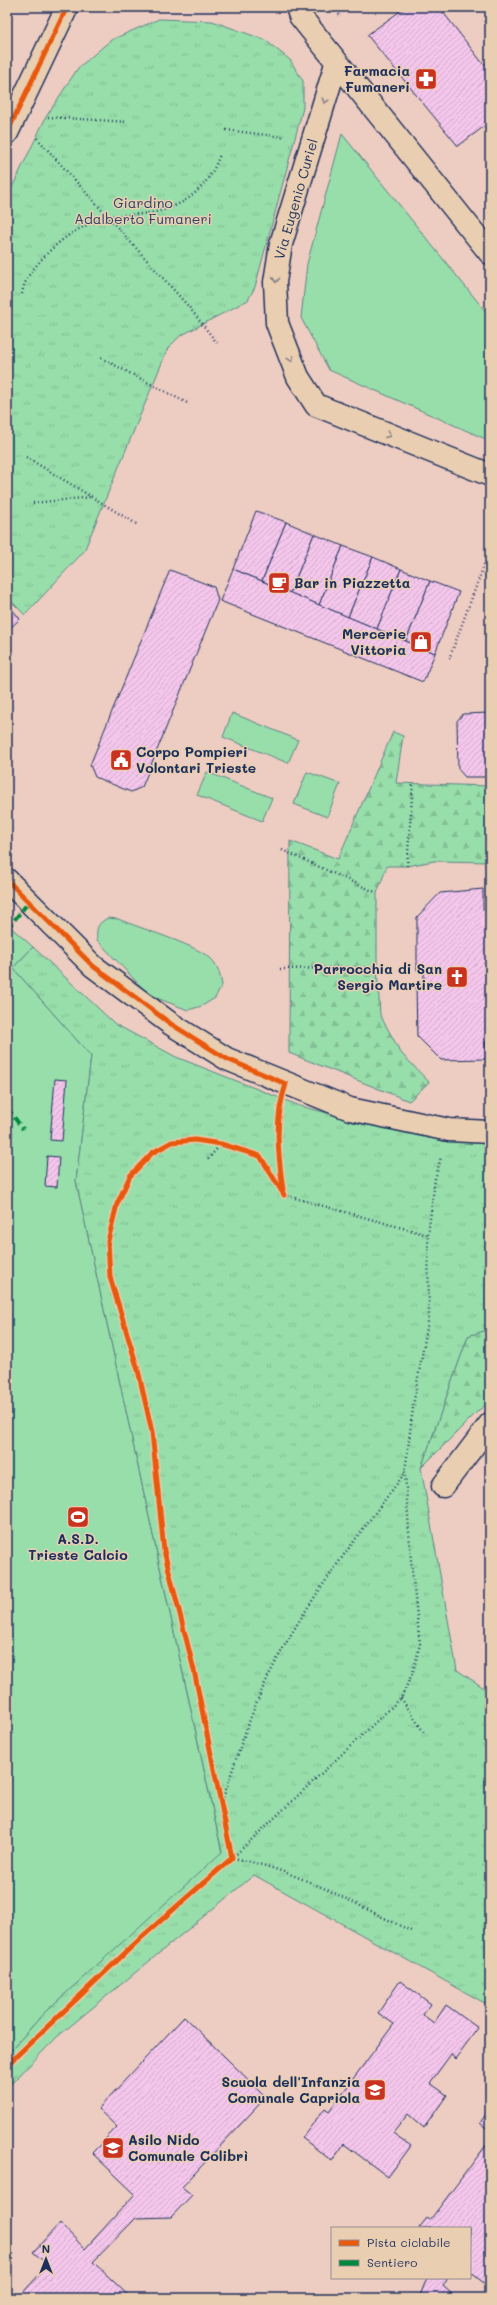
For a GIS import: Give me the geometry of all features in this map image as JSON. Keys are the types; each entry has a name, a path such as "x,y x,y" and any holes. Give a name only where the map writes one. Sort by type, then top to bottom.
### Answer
{"street":[{"path":"280,7 299,12 336,64 490,253"},
{"path":"7,133 71,9"},
{"name":"Via Eugenio Curiel","path":"336,64 281,244 275,282 277,323 298,377 316,405 490,475"},
{"path":"7,880 93,966 171,1024 227,1059 350,1109 449,1130 490,1132"},
{"path":"443,1486 490,1424"}],"path":[{"path":"46,117 127,122"},
{"path":"226,130 285,137"},
{"path":"35,136 189,307 217,343"},
{"path":"22,294 23,287 30,272 50,250 67,235 87,224 108,217 150,213 168,209 183,202 201,188 214,171 220,154"},
{"path":"101,358 189,404"},
{"path":"7,413 12,403"},
{"path":"26,457 138,525"},
{"path":"7,476 11,488"},
{"path":"33,503 92,497"},
{"path":"449,659 490,550"},
{"path":"407,866 413,784"},
{"path":"282,850 376,893"},
{"path":"280,969 376,967"},
{"path":"279,1108 277,1147 284,1195"},
{"path":"7,2065 142,1937 232,1858 400,1698 413,1672 420,1644 411,1561 405,1472 414,1400 429,1316 428,1235 435,1179 449,1130"},
{"path":"232,1858 194,1670 164,1551 152,1432 138,1370 110,1277 108,1241 117,1204 130,1176 152,1154 172,1142 195,1140 221,1144 260,1156 284,1195 428,1235"},
{"path":"208,1159 221,1144"},
{"path":"221,1803 249,1722 271,1671 307,1610 405,1472"},
{"path":"400,1698 425,1734"},
{"path":"232,1858 262,1863 306,1880 411,1931"}],"green space":[{"name":"Giardino Adalberto Fumaneri","path":"159,19 212,21 265,40 290,60 303,81 303,108 255,287 248,300 180,336 168,348 84,551 25,615 7,597 7,198 46,117 78,68 111,40"},
{"path":"342,134 490,317 490,441 329,370 301,318 307,264"},
{"path":"232,713 298,740 288,763 223,737"},
{"path":"393,732 403,736 396,783 490,786 490,862 434,861 407,866 387,866 377,893 377,967 380,1015 401,1053 429,1082 409,1101 289,1053 290,841 338,859"},
{"path":"207,772 272,798 262,821 197,795"},
{"path":"307,772 340,784 327,817 294,804"},
{"path":"108,918 118,919 165,936 209,957 217,966 222,985 215,998 202,1006 188,1010 149,995 97,940 99,924"},
{"name":"A.S.D. Trieste Calcio","path":"7,924 33,947 13,968 91,1056 76,1181 222,1853 44,2013 7,2055"},
{"path":"33,947 115,1024 176,1057 300,1106 406,1133 490,1141 490,1329 468,1336 421,1468 457,1670 490,1692 490,2006 254,1875 57,2037 7,2088 7,2055 44,2013 222,1852 76,1181 91,1056 13,968"},
{"path":"490,1329 490,1402 479,1410 421,1468 468,1336"}],"building":[{"path":"406,7 439,7 484,65 490,60 490,122 458,146 367,35"},
{"path":"256,511 286,522 262,581 233,569"},
{"path":"286,522 314,534 290,593 262,581"},
{"path":"314,534 343,546 319,605 290,593"},
{"path":"343,546 373,557 348,617 319,605"},
{"path":"373,557 401,569 377,629 348,617"},
{"path":"233,569 435,653 423,682 220,601"},
{"path":"401,569 430,581 406,641 377,629"},
{"path":"170,570 214,587 218,600 142,787 131,792 95,777 90,765"},
{"path":"430,581 459,592 435,653 406,641"},
{"path":"7,603 20,619 7,631"},
{"path":"490,713 490,777 465,777 458,769 457,721 463,714"},
{"name":"Parrocchia di San Sergio Martire","path":"483,889 483,909 490,909 490,1042 485,1042 486,1059 441,1060 417,1036 416,985 424,984 424,970 417,970 417,917 440,893"},
{"path":"55,1079 67,1080 62,1141 50,1140"},
{"path":"47,1156 59,1157 57,1187 45,1186"},
{"path":"400,1981 431,2004 423,2015 434,2023 446,2005 478,2028 455,2059 451,2054 430,2083 447,2095 424,2128 408,2114 393,2133 411,2146 388,2177 344,2144 332,2161 302,2138 325,2108 329,2111 394,2024 378,2013"},
{"path":"184,2017 266,2097 182,2187 192,2195 171,2217 136,2218 93,2262 131,2298 18,2298 48,2265 33,2252 60,2223 85,2249 135,2194 92,2153 117,2127 98,2109"},
{"path":"490,2108 490,2131 480,2123"},
{"path":"490,2140 489,2287 471,2273 471,2227 420,2227 427,2218 430,2220"},
{"path":"427,2279 447,2279 443,2286 453,2295 451,2298 419,2298"}],"marked path":[{"path":"7,929 28,903"},
{"path":"7,1108 23,1129"}],"cycle path":[{"path":"7,133 67,7"},
{"path":"7,880 93,966 171,1024 227,1059 286,1084 282,1097 278,1123 283,1190"},
{"path":"7,2065 142,1937 232,1858 194,1670 164,1551 152,1432 138,1370 110,1277 108,1241 117,1204 130,1176 152,1153 172,1142 195,1140 221,1144 260,1156 284,1195"}],"place":[{"name":"Farmacia Fumaneri","path":"426,79"},
{"name":"Bar in Piazzetta","path":"279,583"},
{"name":"Mercerie Vittoria","path":"421,642"},
{"name":"Corpo Pompieri Volontari Trieste","path":"121,760"},
{"name":"Parrocchia di San Sergio Martire","path":"457,977"},
{"name":"A.S.D. Trieste Calcio","path":"78,1517"},
{"name":"Scuola dell'Infanzia Comunale Capriola","path":"375,2090"},
{"name":"Asilo Nido Comunale Colibrì","path":"113,2148"}]}
